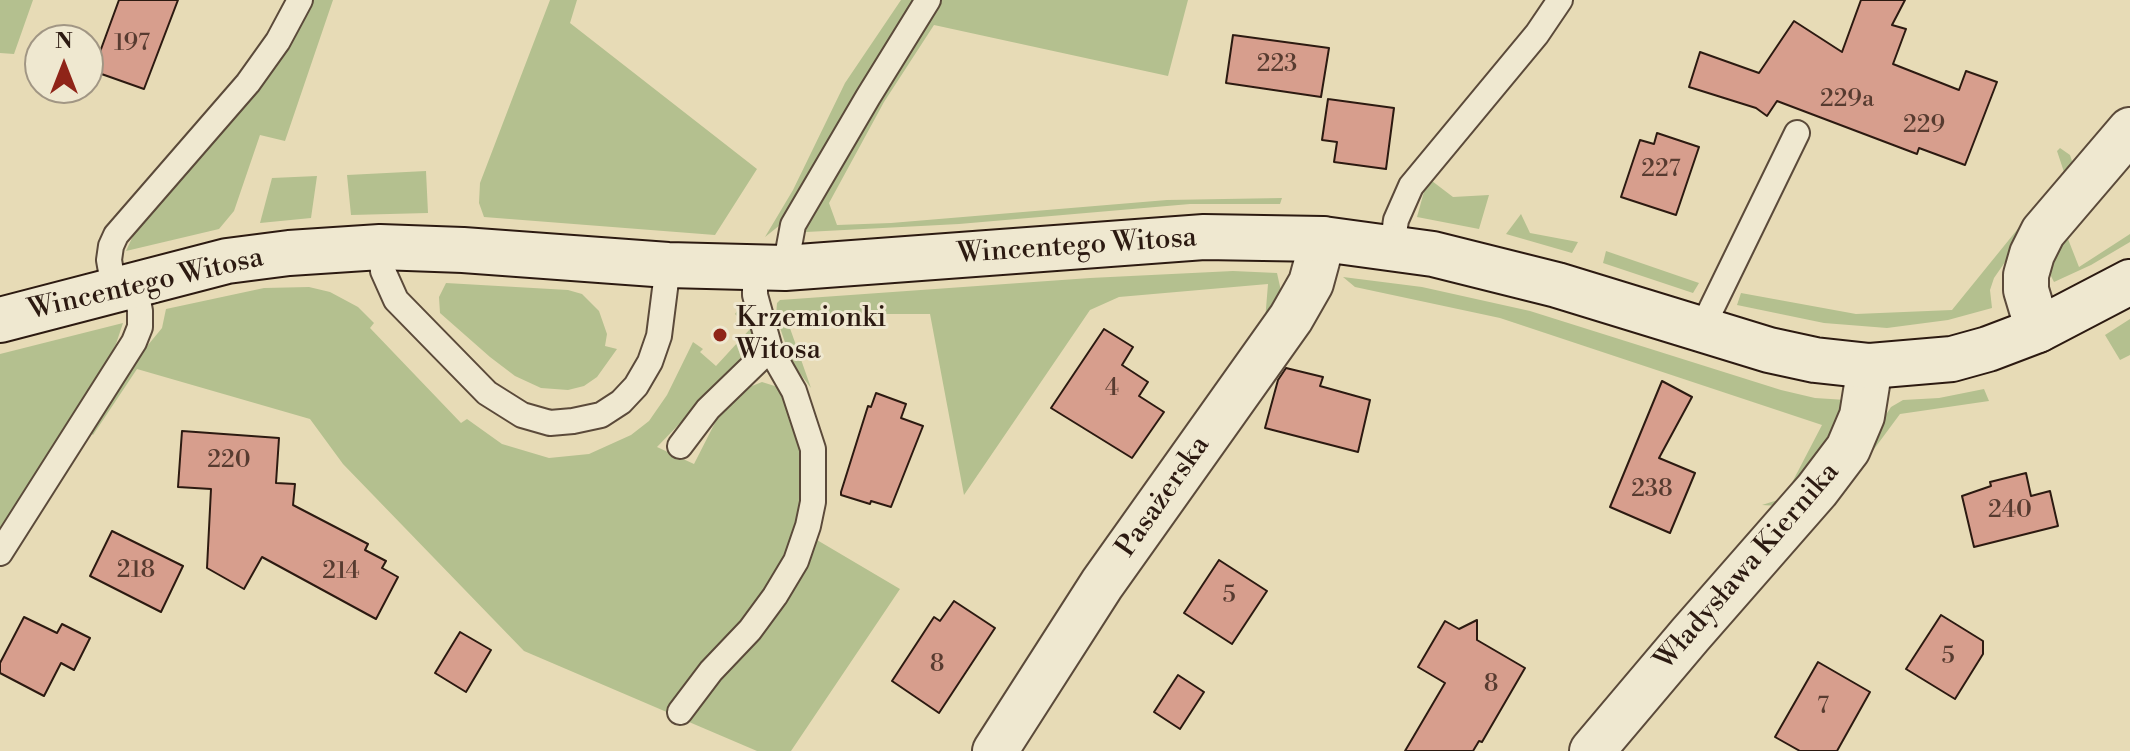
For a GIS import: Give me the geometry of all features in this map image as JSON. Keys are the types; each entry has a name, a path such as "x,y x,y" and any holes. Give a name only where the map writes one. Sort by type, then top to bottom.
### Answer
{"street":[{"path":"2038,330 2026,290 2026,275 2032,254 2043,232 2130,130"},
{"name":"Wincentego Witosa","path":"0,320 227,261 380,247 668,265 770,268 1204,237 1323,239 1433,254 1557,285 1701,330 1815,360 1870,366 1952,359 1988,349 2038,330 2130,282"},
{"name":"Pasażerska","path":"995,751 1102,584 1291,318 1311,283 1323,239"},
{"name":"Władysława Kiernika","path":"1592,751 1817,490 1848,449 1862,416 1870,366"}],"lane":[{"path":"0,553 134,342 140,327 140,311 109,260 116,235 248,83 278,41 300,0"},
{"path":"680,712 775,596 796,561 813,502 813,449 794,391 770,349 755,295 868,97 928,0"},
{"path":"1392,247 1396,220 1411,186 1537,34 1560,0"},
{"path":"1701,330 1797,133"},
{"path":"380,247 383,271 396,300 487,393 522,415 550,423 601,415 621,402 636,386 650,362 659,336 668,265"},
{"path":"680,446 708,409 770,349"}],"green space":[{"path":"0,0 33,0 14,54 0,53"},
{"path":"310,0 333,0 285,141 260,135 234,211 219,229 126,251 138,225"},
{"path":"550,0 577,0 570,23 757,169 715,235 484,217 479,203 480,183"},
{"path":"901,0 917,0 780,225 765,237 793,190 845,83"},
{"path":"939,0 1188,0 1168,76 934,25 884,102 829,203 837,225 1167,200 1282,198 1280,204 1190,204 959,224 806,232 807,221"},
{"path":"2060,148 2070,155 2073,164 1994,278 1990,290 1992,308 1948,320 1887,328 1824,323 1737,305 1741,293 1856,314 1952,310 2064,172 2057,151"},
{"path":"2130,151 2130,164 2068,239 2079,267 2130,234 2130,242 2054,282 2049,272 2053,255"},
{"path":"426,171 428,213 351,215 347,175"},
{"path":"317,176 311,218 260,223 272,178"},
{"path":"1432,181 1453,197 1489,195 1479,229 1417,217 1425,188"},
{"path":"1521,214 1530,233 1578,242 1572,253 1506,234"},
{"path":"1606,251 1699,283 1693,293 1603,263"},
{"path":"1233,271 1277,273 1281,291 1264,333 1268,284 1119,297 1090,310 964,495 930,314 785,314 811,388 792,363 776,316 780,300"},
{"path":"1343,277 1422,287 1530,311 1781,390 1815,398 1846,400 1846,417 1778,506 1762,505 1784,498 1822,425 1500,318 1355,287"},
{"path":"446,283 568,290 582,294 599,311 607,334 605,346 617,349 597,377 584,386 568,390 541,388 515,376 440,313 439,297"},
{"path":"309,287 330,292 358,307 374,323 370,328 461,423 467,419 502,444 549,458 589,454 631,435 649,421 667,395 693,342 716,366 750,329 735,314 737,311 752,325 753,342 745,356 657,447 694,464 722,409 742,390 762,382 781,388 802,445 806,476 799,527 768,594 669,713 524,651 343,464 310,419 137,369 93,435 87,431 129,368 162,328 166,309 264,288"},
{"path":"2130,319 2130,355 2120,360 2105,335"},
{"path":"123,323 103,368 0,529 0,354"},
{"path":"1984,389 1989,401 1900,414 1820,522 1819,516 1891,407 1903,400 1939,398"},
{"path":"817,540 900,589 791,751 757,751 682,719 795,581"}],"building":[{"path":"119,0 178,0 144,89 104,75 104,41"},
{"path":"1861,0 1905,0 1892,25 1906,29 1893,64 1959,90 1966,71 1997,82 1965,165 1919,148 1917,154 1777,101 1767,116 1756,108 1689,87 1700,52 1759,73 1794,21 1842,52"},
{"path":"1233,35 1329,48 1321,97 1226,83"},
{"path":"1328,99 1394,108 1386,169 1334,162 1337,142 1322,140"},
{"path":"1657,133 1699,147 1676,215 1621,197 1640,140 1654,144"},
{"path":"1104,329 1133,347 1122,365 1148,382 1139,396 1164,412 1132,458 1051,408"},
{"path":"1286,368 1323,377 1320,386 1370,400 1358,452 1265,428 1278,380"},
{"path":"1662,381 1692,397 1659,458 1695,473 1670,533 1610,507"},
{"path":"876,393 906,404 901,418 923,426 891,507 841,495 868,406 871,407"},
{"path":"182,431 279,438 276,483 295,484 293,505 368,544 365,550 386,561 382,568 398,577 376,619 262,557 244,589 207,568 211,489 178,487"},
{"path":"2026,473 2031,496 2050,491 2058,526 1974,547 1962,496 1991,486 1990,482"},
{"path":"112,531 183,566 161,612 90,576"},
{"path":"1219,560 1267,591 1232,644 1184,613"},
{"path":"954,601 995,628 939,713 892,681 934,617 940,621"},
{"path":"1941,615 1983,641 1983,654 1955,699 1906,669"},
{"path":"24,617 57,633 62,624 90,638 74,670 61,663 44,696 0,673 0,663"},
{"path":"1477,620 1477,640 1525,668 1482,742 1479,741 1473,751 1405,751 1445,683 1418,667 1445,621 1459,629"},
{"path":"460,632 491,650 466,692 435,673"},
{"path":"1818,662 1870,692 1837,751 1800,751 1775,737"},
{"path":"1178,675 1204,692 1180,729 1154,712"}],"place":[{"name":"Krzemionki Witosa","path":"720,335"}]}
